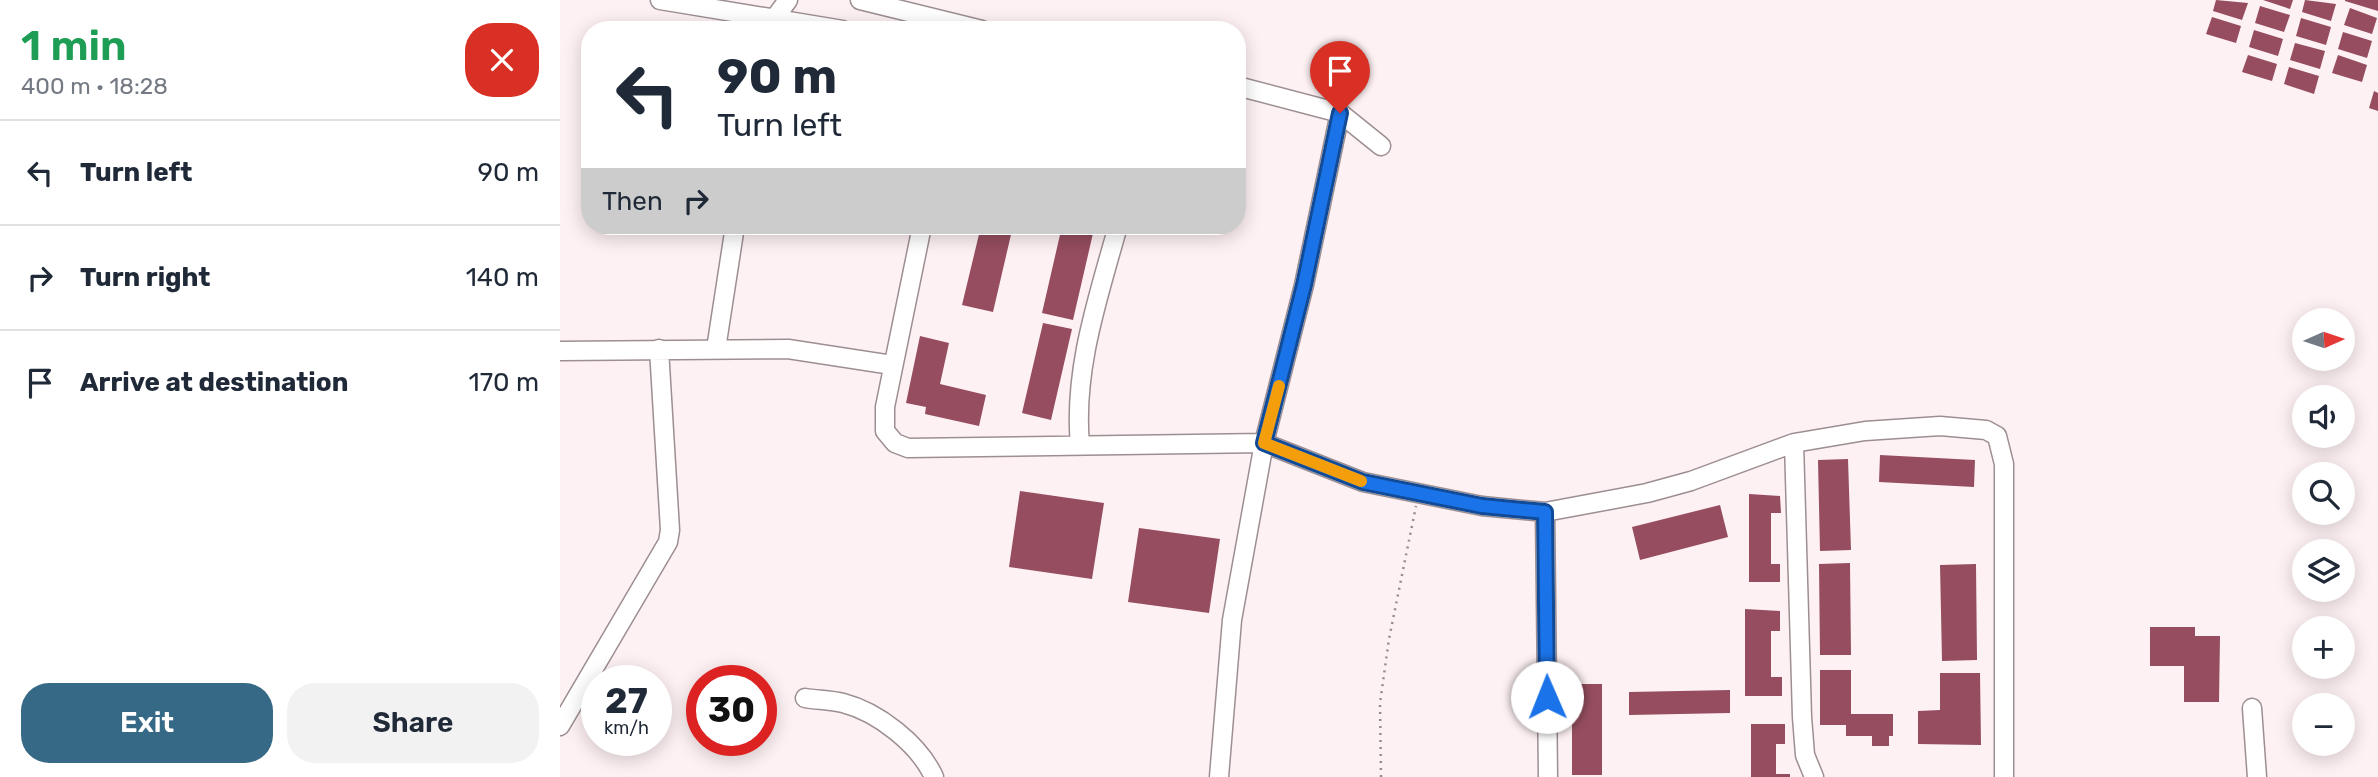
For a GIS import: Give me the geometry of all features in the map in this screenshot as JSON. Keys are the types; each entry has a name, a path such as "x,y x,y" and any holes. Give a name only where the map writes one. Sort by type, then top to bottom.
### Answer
{"street":[{"path":"660,0 755,21"},
{"path":"775,21 788,0"},
{"path":"860,0 943,21"},
{"path":"1246,88 1340,113 1381,146"},
{"path":"1219,777 1232,620 1264,443 1304,285 1340,113"},
{"path":"716,349 734,235"},
{"path":"920,235 892,365 885,431 895,443 929,449 1264,443 1363,482 1482,506 1545,512 1647,494 1794,443 1865,431 1940,426 1986,430 1997,436 2004,464 2004,777"},
{"path":"1080,445 1079,390 1085,351 1116,235"},
{"path":"560,726 668,542 670,530 659,349"},
{"path":"560,351 788,349 892,365"},
{"path":"1794,443 1802,717 1805,755 1814,777"},
{"path":"1545,512 1548,777"},
{"path":"805,698 844,704 876,719 910,743 928,763 934,777"},
{"path":"2252,708 2257,777"}],"path":[{"path":"1381,777 1380,703 1389,639 1418,493"}],"building":[{"path":"2216,0 2248,3 2242,20 2213,11"},
{"path":"2263,0 2293,0 2290,9"},
{"path":"2305,0 2336,4 2331,21 2302,12"},
{"path":"2378,0 2378,11 2345,1"},
{"path":"2260,6 2290,15 2284,32 2255,23"},
{"path":"2350,8 2377,18 2372,34 2344,25"},
{"path":"2212,17 2241,26 2236,43 2206,34"},
{"path":"2301,18 2331,27 2326,45 2296,36"},
{"path":"2254,30 2283,39 2278,56 2249,47"},
{"path":"2343,32 2372,41 2367,58 2338,49"},
{"path":"2295,43 2325,51 2320,69 2290,60"},
{"path":"2248,55 2277,64 2272,81 2242,72"},
{"path":"2338,55 2367,65 2362,82 2332,73"},
{"path":"2289,67 2319,76 2314,94 2284,84"},
{"path":"2374,91 2378,93 2378,111 2369,108"},
{"path":"979,235 1011,235 993,312 962,305"},
{"path":"1060,235 1093,235 1073,320 1042,313"},
{"path":"1043,323 1072,329 1051,420 1022,413"},
{"path":"920,336 949,343 940,384 986,395 979,426 925,414 926,407 906,403"},
{"path":"1880,455 1975,460 1974,487 1879,482"},
{"path":"1848,459 1851,550 1820,551 1818,460"},
{"path":"1020,491 1104,503 1092,579 1009,567"},
{"path":"1749,494 1780,496 1781,513 1771,513 1771,564 1780,564 1780,582 1749,582"},
{"path":"1720,505 1728,537 1640,560 1632,527"},
{"path":"1139,528 1220,539 1209,613 1128,602"},
{"path":"1850,563 1851,655 1820,655 1819,564"},
{"path":"1976,564 1977,660 1942,661 1940,565"},
{"path":"1745,609 1780,611 1780,631 1771,631 1771,677 1782,677 1782,696 1745,696"},
{"path":"2150,627 2195,627 2195,636 2220,636 2219,702 2184,702 2184,666 2150,666"},
{"path":"1820,670 1851,670 1851,714 1893,714 1893,736 1889,736 1889,746 1872,746 1872,736 1846,736 1846,725 1820,725"},
{"path":"1940,673 1980,673 1981,745 1918,744 1918,711 1940,710"},
{"path":"1572,684 1602,684 1602,775 1572,775"},
{"path":"1730,690 1730,713 1629,715 1629,692"},
{"path":"1751,724 1785,724 1785,744 1776,744 1776,774 1790,774 1790,777 1751,777"}],"slow traffic":[{"path":"1279,386 1264,443 1361,481"}],"route":[{"path":"1340,113 1304,285 1264,443 1363,482 1482,506 1545,512 1547,697"}]}
